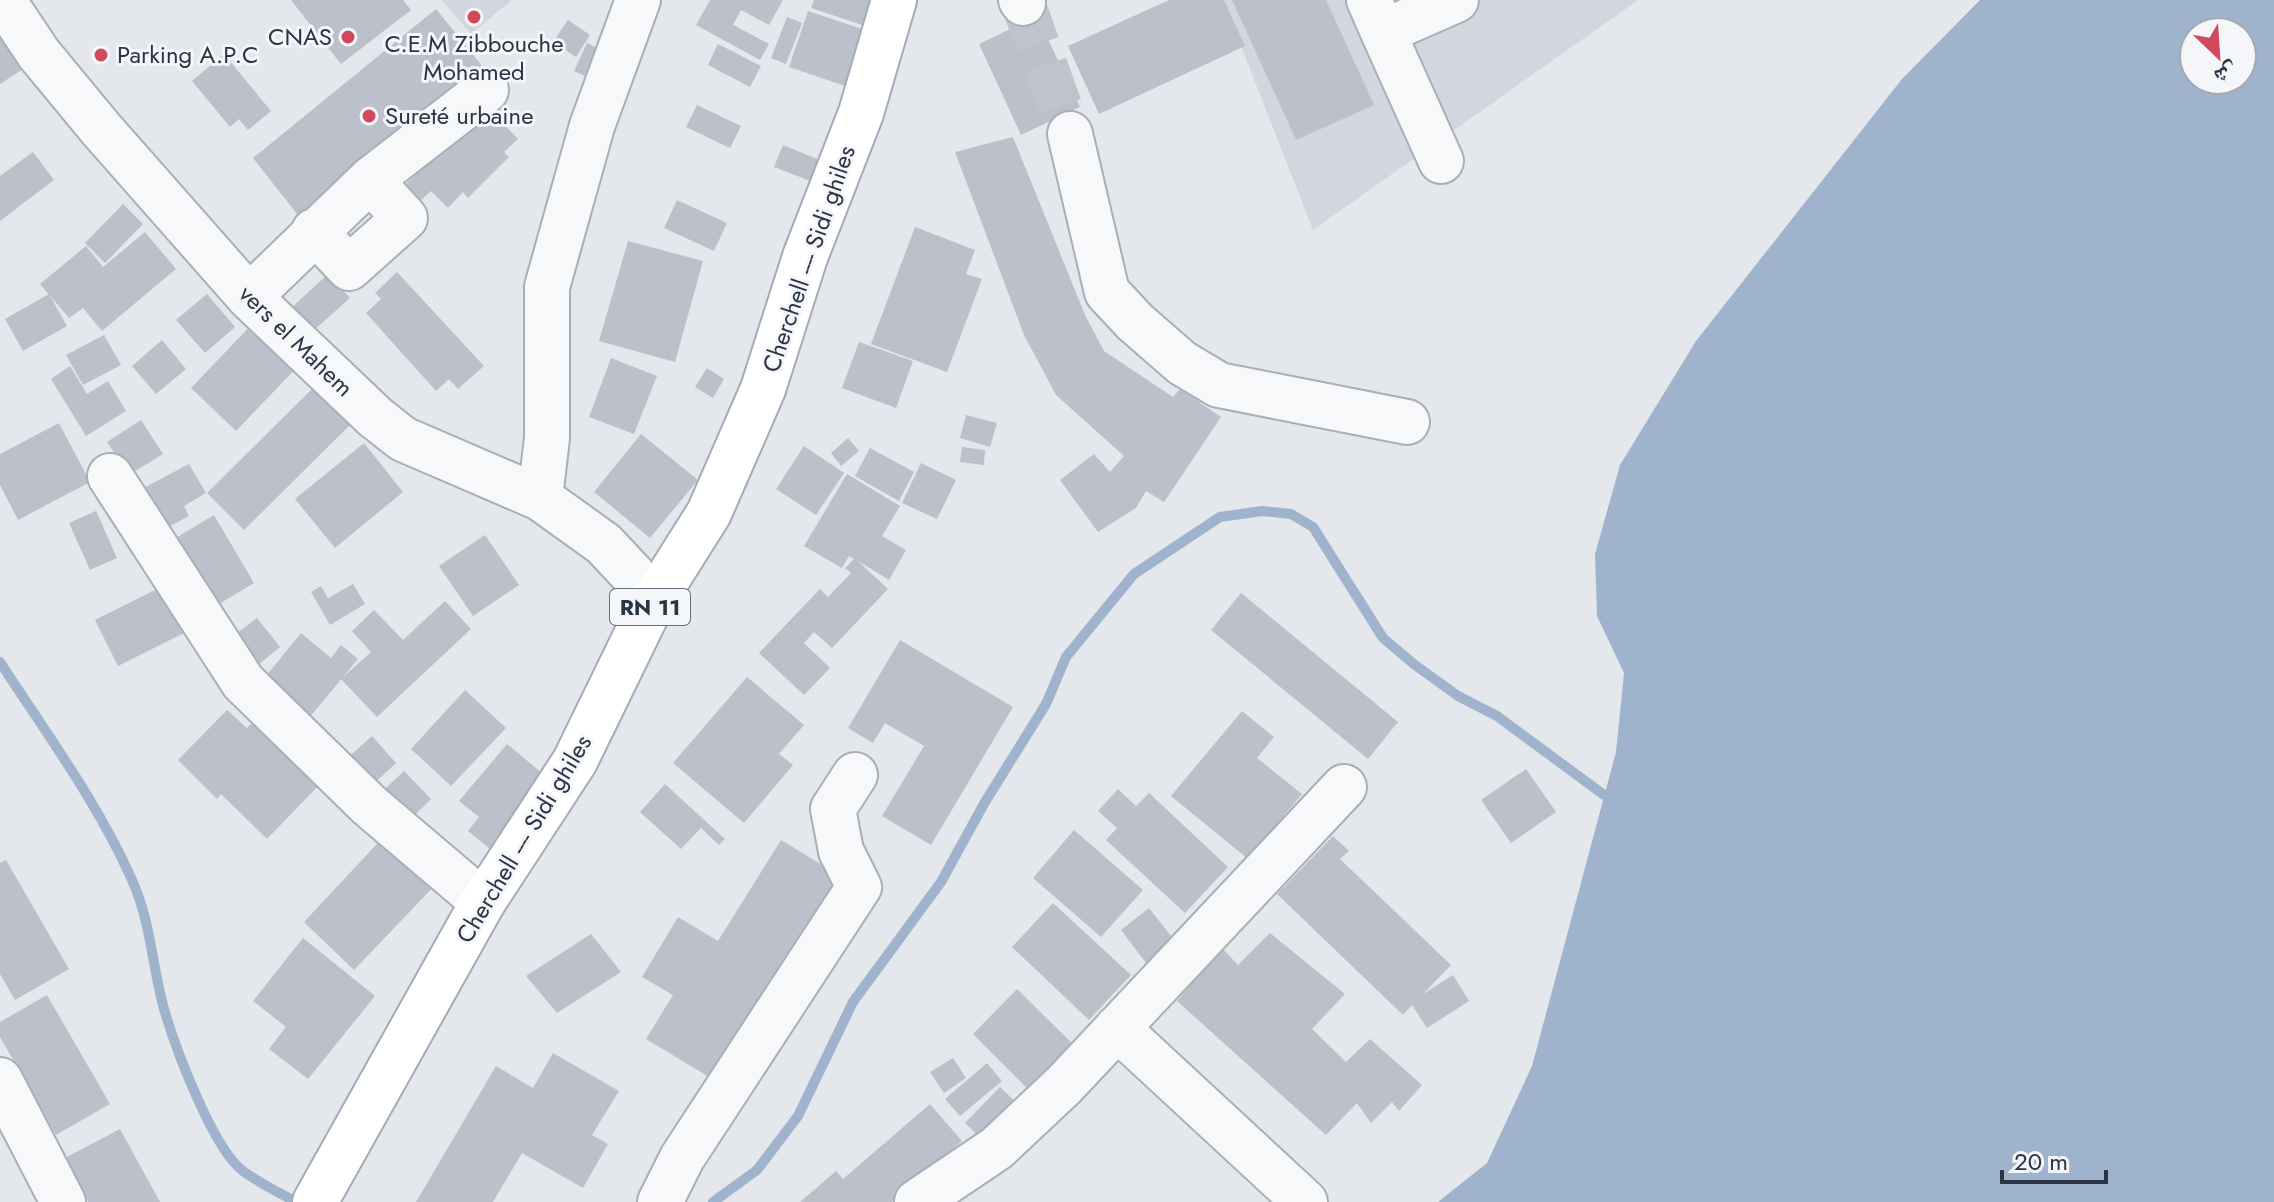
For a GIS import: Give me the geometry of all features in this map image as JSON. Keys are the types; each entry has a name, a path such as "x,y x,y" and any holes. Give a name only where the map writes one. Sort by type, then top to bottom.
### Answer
{"main road":[{"name":"Cherchell ---- Sidi ghiles","path":"321,1191 483,902 575,761 651,605 709,513 763,389 805,257 861,113 894,0"}],"street":[{"name":"vers el Mahem","path":"3,0 39,54 101,129 249,297 399,437 540,498 604,544 633,575 651,605"},
{"path":"540,498 547,438 547,287 588,139 638,0"},
{"path":"1441,161 1376,16 1456,0"},
{"path":"249,297 370,180 486,90"},
{"path":"1070,134 1107,292 1135,322 1182,363 1219,385 1407,422"},
{"path":"110,476 243,682 370,806 483,902"},
{"path":"663,1195 682,1158 859,887 841,851 833,809 855,775"},
{"path":"917,1202 997,1148 1117,1028 1344,787"},
{"path":"1117,1028 1305,1202"},
{"path":"0,1080 63,1202"},
{"path":"0,1145 32,1202"}],"shaded area":[{"name":"C.E.M Zibbouche Mohamed","path":"442,0 512,0 471,34"},
{"path":"1223,0 1638,0 1313,230"}],"water":[{"path":"1980,0 2274,0 2274,1202 1438,1202 1487,1163 1532,1066 1616,752 1624,673 1597,616 1595,554 1620,465 1696,341 1902,79"}],"building":[{"name":"CNAS","path":"291,0 403,0 411,10 341,64"},
{"path":"710,0 783,0 769,25 741,10 733,25 769,44 760,60 696,25"},
{"path":"814,0 888,0 877,30 811,8"},
{"path":"1169,0 1224,0 1245,46 1099,114 1068,46"},
{"path":"1232,0 1326,0 1374,105 1296,140"},
{"name":"Sureté urbaine","path":"436,9 487,72 301,219 253,158"},
{"path":"808,11 880,35 860,91 789,67"},
{"path":"1037,16 1080,107 1021,135 979,44"},
{"path":"787,17 802,23 786,64 771,58"},
{"path":"568,20 590,35 576,57 553,42"},
{"path":"0,23 28,66 0,84"},
{"path":"587,43 614,56 601,83 574,71"},
{"path":"718,44 761,66 750,87 708,65"},
{"path":"224,54 271,111 248,130 239,119 230,127 192,81"},
{"path":"495,98 509,112 500,120 518,139 504,152 509,157 468,198 463,192 448,208 431,191 420,201 404,186"},
{"path":"697,105 741,126 730,148 686,127"},
{"path":"1013,137 1085,315 1104,351 1173,397 1180,389 1221,417 1164,502 1146,491 1136,508 1098,532 1060,480 1094,454 1110,472 1124,456 1056,395 1024,335 955,152"},
{"path":"783,145 822,161 813,182 774,167"},
{"path":"33,152 54,180 0,221 0,176"},
{"path":"677,200 727,223 714,251 664,228"},
{"path":"123,204 143,224 105,263 85,243"},
{"path":"915,227 975,250 966,274 982,279 947,372 871,344"},
{"path":"145,232 176,269 102,331 83,308 69,318 40,284 86,246 103,267"},
{"path":"628,241 703,261 675,362 599,341"},
{"path":"397,272 484,366 458,389 449,379 436,391 366,313 381,299 375,293"},
{"path":"328,274 350,298 313,331 291,308"},
{"path":"49,294 67,326 23,351 5,319"},
{"path":"207,294 235,327 205,353 176,320"},
{"path":"256,320 301,363 236,431 191,388"},
{"path":"104,335 121,365 83,385 66,355"},
{"path":"162,340 186,369 156,394 132,366"},
{"path":"859,342 913,361 896,408 842,388"},
{"path":"611,358 657,376 634,434 589,417"},
{"path":"70,366 87,394 108,381 126,411 86,436 51,379"},
{"path":"707,368 724,379 713,398 695,387"},
{"path":"316,385 353,422 244,530 207,493"},
{"path":"966,415 997,423 990,447 960,438"},
{"path":"141,420 163,454 129,475 107,442"},
{"path":"59,423 90,482 18,520 0,485 0,454"},
{"path":"641,434 698,480 650,538 594,492"},
{"path":"848,438 859,451 841,466 831,453"},
{"path":"364,443 403,492 335,548 295,499"},
{"path":"804,446 844,473 816,515 776,489"},
{"path":"962,447 985,450 984,465 960,462"},
{"path":"870,448 914,472 899,501 855,476"},
{"path":"921,463 956,480 937,519 902,503"},
{"path":"189,464 206,493 184,506 189,516 165,529 142,489"},
{"path":"847,474 900,506 882,536 906,550 889,580 858,561 888,589 832,648 814,632 804,643 830,668 804,695 759,653 820,589 828,597 851,573 845,568 854,559 849,556 842,568 804,546"},
{"path":"96,511 117,558 90,570 69,523"},
{"path":"214,515 254,583 209,610 169,542"},
{"path":"485,535 519,585 473,616 439,566"},
{"path":"353,584 365,604 330,625 311,592 321,586 328,598"},
{"path":"161,587 184,633 118,666 95,620"},
{"path":"1241,593 1398,722 1368,759 1211,630"},
{"path":"445,601 471,629 377,717 341,679 371,652 352,631 374,610 403,640"},
{"path":"257,618 280,647 253,669 229,639"},
{"path":"301,633 331,658 341,645 358,659 304,724 258,686"},
{"path":"900,640 1013,707 931,845 882,816 924,746 885,723 873,743 848,728"},
{"path":"747,677 804,725 779,754 793,765 744,823 673,763"},
{"path":"465,690 506,728 451,786 411,749"},
{"path":"227,710 247,728 257,718 322,782 267,839 221,794 217,799 178,760"},
{"path":"1242,711 1274,737 1257,758 1302,794 1248,859 1171,796"},
{"path":"372,736 396,763 368,789 343,762"},
{"path":"507,744 554,783 495,853 468,831 479,817 459,801"},
{"path":"1526,769 1556,812 1511,843 1481,800"},
{"path":"404,771 431,799 412,818 385,789"},
{"path":"665,784 725,839 719,845 701,828 681,849 640,812"},
{"path":"1118,789 1136,806 1149,793 1228,867 1185,913 1106,840 1117,828 1098,811"},
{"path":"1074,830 1143,890 1101,937 1033,878"},
{"path":"389,831 440,880 354,970 304,922"},
{"path":"1333,836 1349,851 1340,859 1451,965 1423,994 1453,975 1469,1001 1427,1028 1412,1005 1403,1015 1277,894"},
{"path":"781,840 839,875 714,1080 646,1039 673,995 642,977 678,917 718,941"},
{"path":"6,860 69,969 15,1000 0,974 0,863"},
{"path":"1053,903 1131,975 1089,1020 1012,947"},
{"path":"1149,908 1175,941 1146,963 1121,930"},
{"path":"1270,933 1345,994 1312,1029 1346,1062 1370,1039 1422,1085 1399,1111 1392,1102 1371,1123 1357,1103 1326,1135 1177,1001 1222,948 1238,965"},
{"path":"591,934 621,972 557,1013 526,976"},
{"path":"303,938 375,996 308,1079 269,1049 286,1027 253,1001"},
{"path":"1017,989 1078,1049 1033,1094 973,1034"},
{"path":"47,995 110,1104 56,1135 0,1037 0,1022"},
{"path":"553,1053 619,1091 592,1135 608,1144 583,1188 522,1153 493,1202 416,1202 496,1066 533,1088"},
{"path":"953,1058 966,1078 944,1093 930,1072"},
{"path":"987,1063 1002,1081 960,1116 945,1099"},
{"path":"1000,1087 1025,1111 990,1147 965,1123"},
{"path":"930,1104 962,1141 892,1202 800,1202 836,1171 843,1179"},
{"path":"120,1129 160,1202 88,1202 65,1158"}],"waterway":[{"path":"713,1202 757,1170 798,1116 853,1002 941,882 985,802 1046,704 1066,657 1134,574 1220,517 1262,511 1291,514 1313,527 1383,638 1458,696 1497,716 1604,795"},
{"path":"0,662 104,823 132,880 143,912 169,1026 196,1096 220,1142 243,1171 296,1202"}],"tunnel":[{"path":"1023,3 1070,134"}],"place":[{"name":"C.E.M Zibbouche Mohamed","path":"474,17"},
{"name":"CNAS","path":"348,37"},
{"name":"Parking A.P.C","path":"101,55"},
{"name":"Sureté urbaine","path":"369,116"}]}
